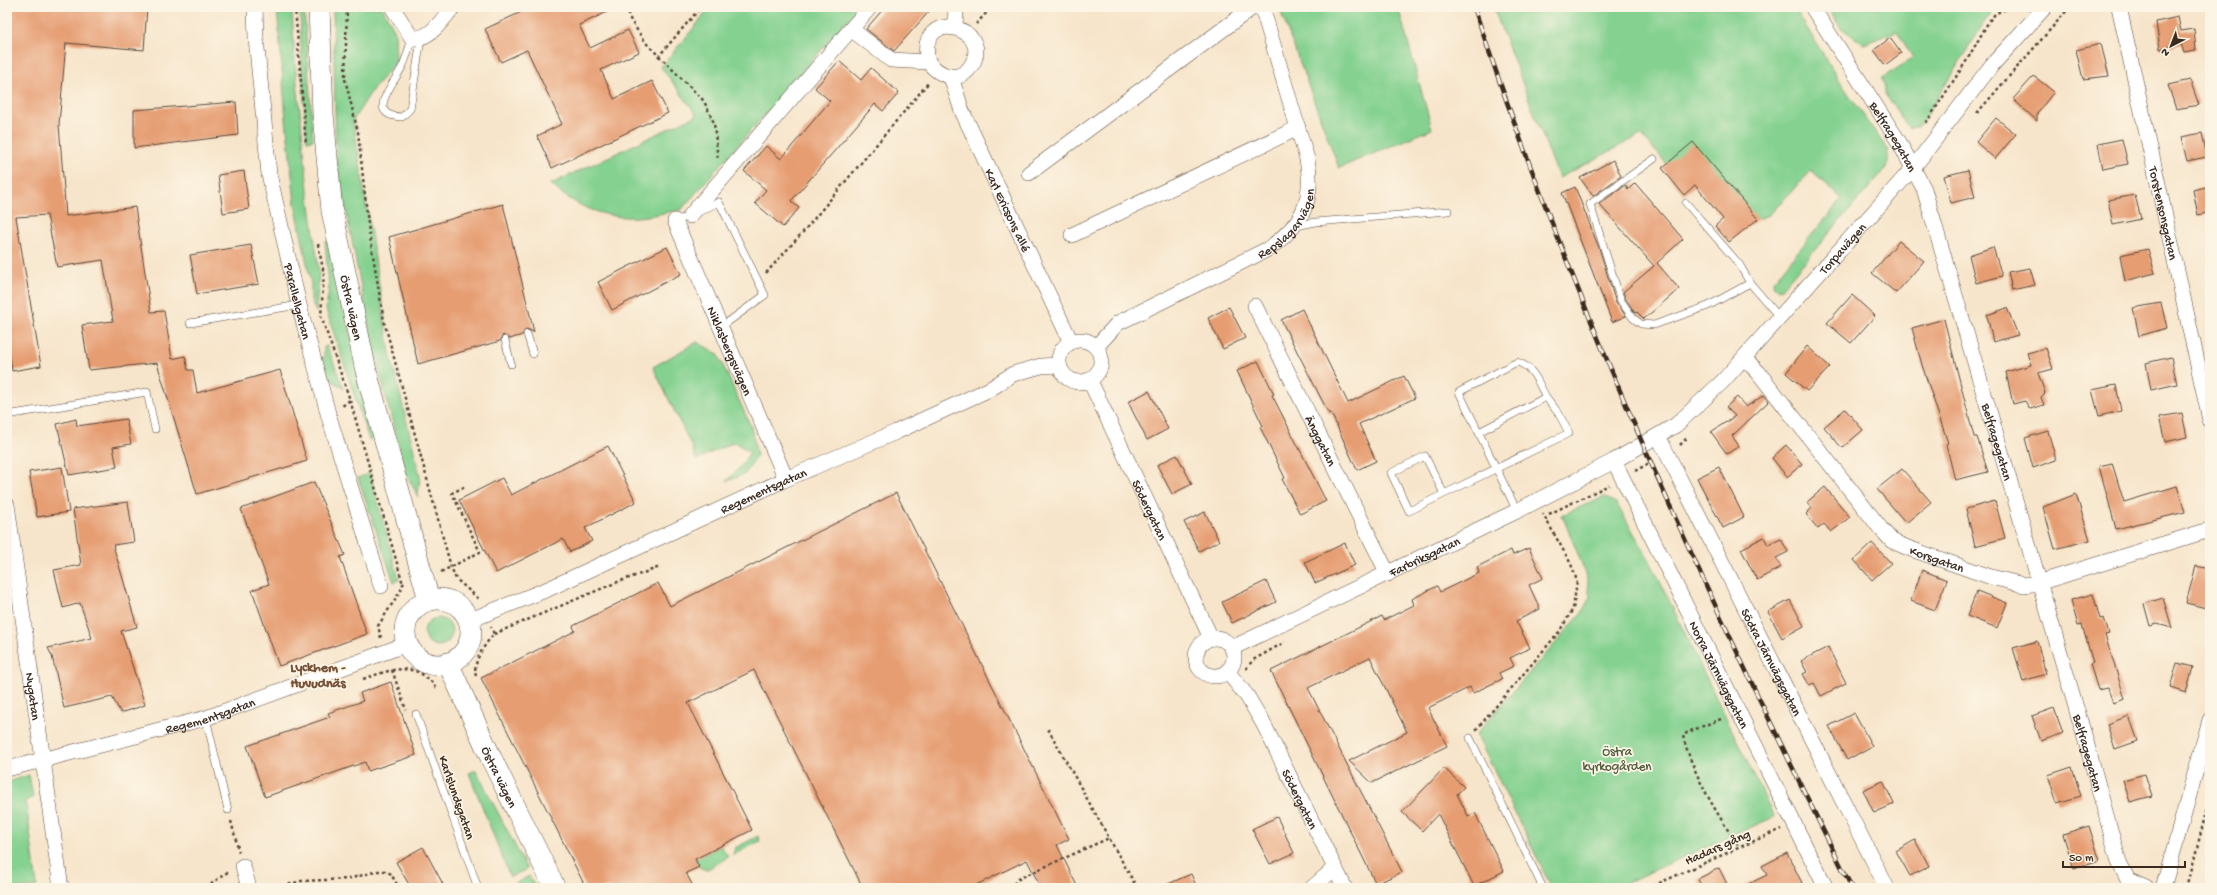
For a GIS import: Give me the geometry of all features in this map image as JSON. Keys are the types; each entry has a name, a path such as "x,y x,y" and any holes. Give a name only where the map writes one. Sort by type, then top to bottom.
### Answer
{"street":[{"name":"Parallellgatan","path":"255,7 256,38 269,174 299,305 329,417 381,586"},
{"name":"Östra vägen","path":"318,7 323,114 332,211 366,372 429,600"},
{"path":"392,7 417,39 430,33 453,7"},
{"path":"690,216 870,7"},
{"path":"851,29 891,60 938,71 962,74 971,66 975,55 974,44 962,30 956,7"},
{"path":"1029,173 1253,7"},
{"name":"Repslagarvägen","path":"1096,347 1118,323 1268,249 1285,237 1295,226 1304,208 1311,178 1298,128 1262,7"},
{"name":"Belfragegatan","path":"1812,7 1913,168 1924,189 2038,583 2085,738 2119,862 2128,880 2146,888"},
{"name":"Torpavägen","path":"1614,461 1676,425 1723,381 1781,318 1913,168 1992,65 2045,7"},
{"name":"Torstensonsgatan","path":"2119,7 2210,420"},
{"path":"938,71 926,46 928,41 934,32 944,27 962,30"},
{"name":"Karl Ericsons allé","path":"938,71 962,111 1071,342"},
{"path":"1072,235 1298,128"},
{"name":"Niklasbergsvägen","path":"676,221 786,479"},
{"name":"Änggatan","path":"1255,306 1388,574"},
{"path":"1084,340 1096,347 1100,353 1101,365 1098,373 1090,380 1080,383 1070,380 1063,374 1059,365 1061,352 1071,342 1084,340"},
{"name":"Korsgatan","path":"1744,358 1758,372 1892,541 1992,578 2024,585 2038,583 2209,530"},
{"name":"Regementsgatan","path":"477,617 548,589 786,479 896,432 990,389 1013,374 1041,366 1059,365"},
{"name":"Södergatan","path":"1090,380 1211,638"},
{"name":"Södra Järnvägsgatan","path":"1658,436 1887,888"},
{"name":"Farbriksgatan","path":"1232,648 1518,512 1614,461"},
{"name":"Norra Järnvägsgatan","path":"1614,461 1826,888"},
{"name":"Nygatan","path":"7,505 62,888"},
{"path":"429,600 443,600 453,603 477,617 468,644 460,655 448,663 439,665 424,662 412,653 407,644 405,631 408,617 417,607 429,600"},
{"path":"1211,638 1223,639 1232,648 1234,661 1227,671 1218,676 1202,671 1198,665 1196,656 1198,648 1203,642 1211,638"},
{"name":"Regementsgatan","path":"7,770 206,718 407,644"},
{"name":"Östra vägen","path":"448,663 492,760 555,888"},
{"name":"Södergatan","path":"1227,671 1247,696 1263,723 1345,888"},
{"path":"2164,888 2206,751 2210,720"},
{"path":"243,866 249,888"},
{"path":"1312,888 1335,868"}],"lane":[{"path":"417,39 410,108 402,117 393,117 386,111 383,105 384,96 403,66 417,39"},
{"path":"1654,159 1590,204 1621,301 1633,318 1641,324 1654,325 1708,306 1750,283"},
{"path":"676,221 719,202 765,295 721,327"},
{"path":"1686,203 1739,264 1750,283 1781,318"},
{"path":"1295,226 1316,222 1448,211"},
{"path":"190,323 299,305"},
{"path":"527,334 532,354"},
{"path":"505,340 511,364"},
{"path":"1444,494 1425,456 1391,473 1409,511 1496,469 1569,433 1559,414 1546,397 1534,374 1526,365 1517,362 1459,392 1496,469 1518,512"},
{"path":"7,415 147,392 154,429"},
{"path":"1479,432 1546,397"},
{"name":"Karlslundsgatan","path":"416,714 478,888"},
{"path":"206,718 228,810"},
{"path":"1470,738 1543,888"}],"path":[{"path":"347,7 345,79 358,132 369,232 384,321 451,567 456,579 480,601 477,617 494,634"},
{"path":"625,7 631,21 646,44 686,82 706,107 714,123 720,182"},
{"path":"658,57 701,7"},
{"path":"962,30 992,7"},
{"path":"1923,128 1967,60 1989,22 1996,13 2012,7"},
{"path":"1974,116 2070,7"},
{"path":"757,278 770,271 938,71"},
{"path":"350,400 403,584 401,590 378,626 392,669 355,681"},
{"path":"403,584 451,567 480,552 452,493 466,486"},
{"path":"1470,738 1559,632 1573,609 1577,581 1571,564 1544,516 1537,520"},
{"path":"478,680 475,674 476,666 486,643 494,634 615,583 660,567"},
{"path":"1246,673 1248,664 1253,660 1289,640"},
{"path":"1721,719 1688,732 1683,736 1687,752 1708,795 1739,847"},
{"path":"1048,729 1137,888"},
{"path":"2187,888 2210,796"},
{"path":"206,888 228,872 243,866 228,810"},
{"name":"Hadars gång","path":"1648,888 1794,823"},
{"path":"1009,888 1020,878 1109,838"},
{"path":"277,888 301,881 334,881 382,871 391,874 399,888"}],"green space":[{"path":"277,7 292,7 294,52 308,190 319,272 316,312 311,300 311,284 295,203 286,119"},
{"path":"300,7 304,7 313,140 307,141 302,73"},
{"path":"333,7 382,7 395,31 396,62 373,89 353,120 390,353 420,476 418,497 405,471 372,343 336,159"},
{"path":"711,7 859,7 681,210 638,217 614,216 591,210 569,199 551,184 697,115 661,67"},
{"path":"1279,7 1398,7 1432,129 1339,168"},
{"path":"1493,7 1794,7 1843,86 1888,150 1888,161 1886,168 1781,289 1774,287 1773,281 1842,199 1811,171 1769,215 1758,219 1667,164 1641,135 1559,178"},
{"path":"1827,7 1996,7 1985,21 1921,124 1917,127 1909,128 1885,94 1882,78 1913,58 1897,31 1864,44 1841,28"},
{"path":"330,240 374,438 369,440 326,309 329,288 325,242"},
{"path":"697,342 718,354 751,427 757,455 745,474 727,481 742,465 750,452 734,442 696,460 692,447 653,367"},
{"path":"327,346 344,389 319,370 315,360 324,358 324,347"},
{"path":"370,473 399,580 394,582 358,478"},
{"name":"Östra kyrkogården","path":"1604,497 1616,503 1649,559 1774,817 1614,888 1552,888 1476,734 1581,614 1590,597 1586,574 1562,515"},
{"path":"438,618 448,622 452,632 448,642 438,646 428,642 424,632 428,622"},
{"path":"476,770 527,869 510,877 469,773"},
{"path":"29,775 33,797 26,801 37,886 32,888 7,888 7,782"},
{"path":"758,836 760,841 733,855 735,848"},
{"path":"721,846 728,857 706,870 699,867 695,859"},
{"path":"529,876 536,888 514,888 513,885"}],"building":[{"path":"7,7 147,7 144,50 66,43 59,124 66,216 135,207 151,312 164,311 172,359 185,356 188,370 193,370 197,393 280,370 307,461 197,494 157,363 89,370 82,325 113,321 103,260 57,267 47,215 16,217 41,366 12,371 7,335"},
{"path":"532,7 618,7 579,25 590,48 628,30 639,52 601,70 614,99 652,81 668,113 552,168 537,136 562,124 527,50 501,62 485,29"},
{"path":"885,7 933,7 894,51 866,29"},
{"path":"2178,17 2181,31 2194,29 2196,50 2184,52 2181,44 2160,49 2156,22"},
{"path":"1890,38 1901,53 1885,65 1874,50"},
{"path":"2101,44 2109,76 2083,79 2076,50"},
{"path":"839,61 861,80 871,68 899,93 883,111 875,104 791,201 799,208 783,227 755,203 766,190 744,171 766,146 781,159 830,101 815,88"},
{"path":"2034,76 2054,92 2037,113 2037,121 2013,99"},
{"path":"2190,80 2199,105 2176,109 2168,85"},
{"path":"236,102 238,135 134,148 134,110"},
{"path":"1996,118 2016,134 1995,159 1976,142"},
{"path":"2202,133 2207,157 2187,161 2181,137"},
{"path":"2122,139 2128,164 2103,169 2098,144"},
{"path":"1693,142 1758,219 1729,242 1715,226 1723,219 1695,185 1684,195 1662,168"},
{"path":"1613,160 1621,176 1593,196 1580,178"},
{"path":"1968,170 1975,197 1951,203 1944,176"},
{"path":"244,171 249,209 223,213 218,175"},
{"path":"1635,183 1683,239 1657,263 1679,289 1644,319 1637,312 1635,313 1623,292 1654,266 1599,204 1626,185 1628,190"},
{"path":"2210,186 2210,212 2198,215 2193,190"},
{"path":"1575,187 1599,248 1616,303 1626,316 1612,322 1562,193"},
{"path":"2135,195 2141,219 2113,225 2108,200"},
{"path":"503,204 534,332 526,329 522,335 510,339 503,335 500,341 418,364 389,237"},
{"path":"1899,241 1924,261 1896,293 1872,273"},
{"path":"251,245 259,284 197,294 190,255"},
{"path":"667,247 681,274 612,310 598,282"},
{"path":"1993,247 2002,276 1976,283 1969,255"},
{"path":"2148,249 2155,273 2125,281 2120,255"},
{"path":"2030,268 2035,285 2012,290 2008,272"},
{"path":"1852,295 1875,316 1851,343 1827,323"},
{"path":"2161,303 2167,328 2139,336 2133,308"},
{"path":"1229,307 1245,338 1223,349 1208,318"},
{"path":"2007,308 2018,335 1993,342 1987,315"},
{"path":"1302,309 1348,403 1404,376 1415,398 1359,424 1376,461 1357,470 1331,413 1329,414 1281,320"},
{"path":"1944,319 1974,437 1977,437 1988,472 1955,480 1946,444 1948,443 1922,365 1912,328"},
{"path":"1807,346 1830,367 1807,391 1786,373"},
{"path":"2046,348 2053,369 2038,373 2045,393 2041,397 2044,405 2030,409 2025,401 2013,404 2006,372 2031,365 2027,353"},
{"path":"2171,357 2177,384 2151,390 2146,363"},
{"path":"1258,361 1274,394 1272,395 1326,501 1300,514 1282,479 1285,478 1260,427 1263,426 1237,371"},
{"path":"2116,385 2121,411 2099,416 2092,390"},
{"path":"1149,391 1168,429 1147,440 1128,402"},
{"path":"1764,395 1769,401 1732,436 1739,446 1727,454 1711,432 1735,416 1726,407 1737,397 1746,407"},
{"path":"1845,409 1863,430 1842,448 1824,427"},
{"path":"2182,413 2187,437 2165,442 2159,417"},
{"path":"76,419 77,426 126,419 131,444 113,447 117,467 69,475 57,424"},
{"path":"2048,431 2056,460 2033,468 2025,438"},
{"path":"1786,445 1802,464 1787,477 1772,458"},
{"path":"608,446 636,502 585,528 592,541 570,552 563,539 496,573 459,500 502,478 511,495"},
{"path":"1177,455 1192,484 1172,494 1157,465"},
{"path":"2112,463 2124,502 2177,486 2185,512 2116,529 2099,466"},
{"path":"62,467 69,512 37,517 29,472"},
{"path":"1719,467 1744,517 1723,528 1697,478"},
{"path":"1902,469 1931,502 1906,523 1877,489"},
{"path":"314,482 345,555 340,557 367,634 279,666 252,590 269,584 241,509"},
{"path":"1825,487 1850,517 1831,532 1824,524 1818,529 1806,514 1812,508 1807,502"},
{"path":"896,493 1069,839 1057,845 1078,888 1041,888 1027,860 970,888 863,888 754,670 688,703 752,830 695,859 699,867 686,873 694,888 586,888 481,678 575,631 573,626 658,583 670,606"},
{"path":"2076,494 2090,540 2055,549 2043,507"},
{"path":"1995,501 2005,538 1975,546 1966,509"},
{"path":"128,502 134,542 113,545 137,627 121,631 145,705 121,713 112,697 64,708 52,656 48,648 92,638 80,603 63,608 54,570 81,565 73,509"},
{"path":"1205,512 1219,541 1199,551 1184,522"},
{"path":"1764,537 1768,545 1781,539 1788,552 1776,558 1781,567 1757,580 1741,549"},
{"path":"1345,543 1355,565 1315,583 1305,562"},
{"path":"1872,543 1891,563 1872,580 1854,560"},
{"path":"1529,548 1543,578 1529,585 1540,609 1516,621 1530,648 1510,658 1514,666 1499,673 1502,679 1473,693 1470,687 1428,708 1447,746 1372,783 1349,761 1407,732 1370,657 1308,688 1402,872 1376,884 1271,671 1382,616 1384,620 1414,605 1412,599 1437,586 1440,592 1479,573 1477,567 1511,550 1513,555"},
{"path":"2196,566 2210,569 2210,609 2186,603"},
{"path":"1922,570 1947,580 1935,610 1911,601"},
{"path":"1266,581 1276,602 1232,623 1222,602"},
{"path":"1977,591 2007,603 1997,628 1967,616"},
{"path":"2093,594 2100,619 2104,618 2109,634 2105,635 2125,699 2113,703 2108,688 2098,690 2090,664 2093,663 2082,625 2078,626 2071,600"},
{"path":"2163,598 2172,628 2157,624 2150,626 2144,604"},
{"path":"1790,600 1804,626 1782,638 1768,612"},
{"path":"2037,641 2046,674 2023,681 2013,648"},
{"path":"1828,647 1846,683 1821,696 1814,683 1809,685 1803,674 1807,672 1801,661"},
{"path":"2177,663 2193,667 2186,693 2170,688"},
{"path":"391,682 416,755 368,771 365,762 265,797 247,746 330,717 328,713 363,701 360,693"},
{"path":"2054,708 2063,733 2041,741 2032,716"},
{"path":"1854,713 1872,746 1847,760 1829,726"},
{"path":"2129,716 2138,741 2115,749 2107,724"},
{"path":"2072,767 2081,796 2057,803 2048,775"},
{"path":"1444,768 1464,787 1457,794 1468,816 1475,813 1504,871 1474,886 1438,814 1422,831 1402,812"},
{"path":"2145,774 2152,796 2130,802 2123,780"},
{"path":"1883,781 1894,804 1874,813 1863,790"},
{"path":"1277,817 1294,853 1270,864 1252,829"},
{"path":"2089,826 2100,861 2074,869 2063,834"},
{"path":"1915,840 1929,866 1910,876 1896,851"},
{"path":"423,847 445,888 411,888 396,862"},
{"path":"1787,853 1802,883 1793,888 1740,888 1767,875 1762,866"},
{"path":"1719,868 1729,888 1702,888 1698,879"},
{"path":"1191,874 1197,888 1159,888"}],"railway":[{"path":"1474,7 1513,120 1556,232 1600,344 1647,454 1747,673 1852,888"}],"district":[{"name":"Lyckhem - Huvudnäs","path":"318,674"}]}
